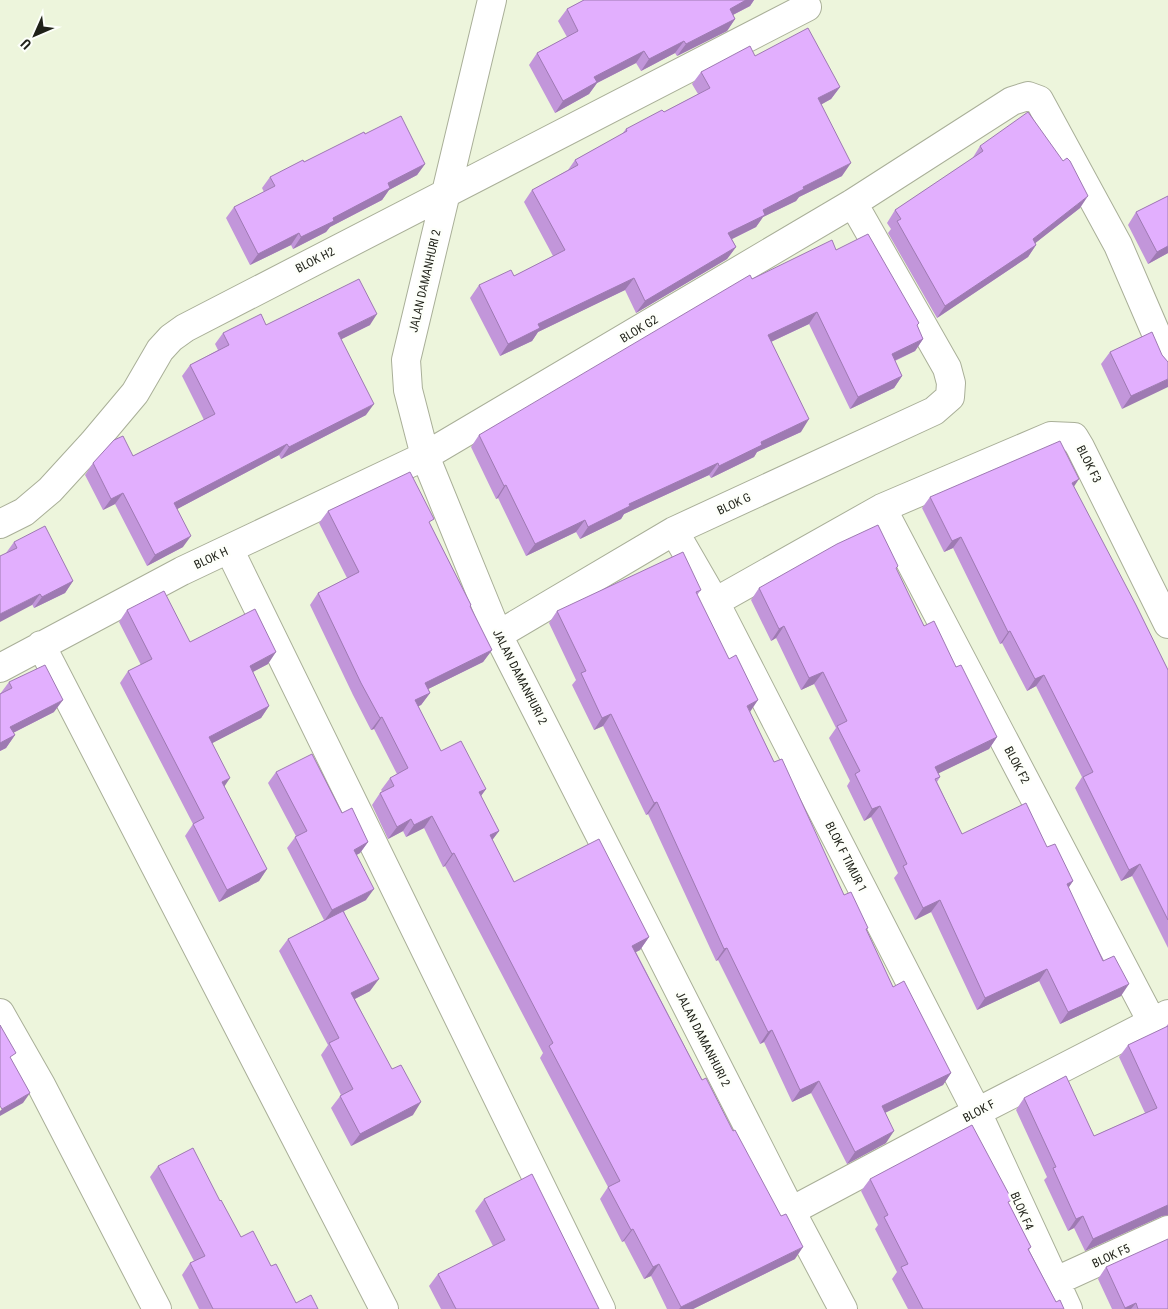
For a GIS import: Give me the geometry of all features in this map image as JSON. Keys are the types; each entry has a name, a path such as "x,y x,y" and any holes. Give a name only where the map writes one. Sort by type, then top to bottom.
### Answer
{"street":[{"name":"JALAN DAMANHURI 2","path":"492,0 406,360 408,390 425,456 498,635 791,1211 834,1306"},
{"name":"BLOK H2","path":"0,524 24,512 50,490 135,393 160,350 171,338 185,328 807,7"},
{"name":"BLOK G2","path":"425,456 853,203 1012,101 1028,96 1038,100 1118,246 1168,361"},
{"name":"BLOK G","path":"498,635 674,531 934,411 950,396 951,383 946,368 853,203"},
{"name":"BLOK F3","path":"882,508 1051,436 1074,437 1168,624"},
{"name":"BLOK H","path":"0,668 182,571 425,456"},
{"path":"714,602 882,508"},
{"name":"BLOK F2","path":"882,508 1160,1018"},
{"name":"BLOK F TIMUR 1","path":"674,531 714,602 977,1112"},
{"path":"229,549 601,1309"},
{"path":"41,645 384,1309"},
{"path":"0,1013 41,1085 157,1309"},
{"name":"BLOK F","path":"791,1211 977,1112 1160,1018"},
{"name":"BLOK F4","path":"977,1112 1068,1309"},
{"name":"BLOK F5","path":"1054,1282 1168,1230"}],"building":[{"path":"584,0 746,0 730,9 735,19 686,44 684,41 649,59 644,51 594,77 597,82 563,101 537,53 578,31 567,9"},
{"path":"808,28 840,87 818,98 851,163 803,187 804,189 763,210 765,215 728,233 736,247 645,301 634,278 538,324 540,328 508,344 479,285 511,270 514,276 565,250 532,190 578,165 575,160 627,131 626,129 710,88 701,72 750,46 755,56"},
{"path":"1028,112 1063,161 1067,158 1070,161 1088,196 1033,239 1036,245 945,306 897,221 901,219 895,210 983,151 980,146"},
{"path":"401,116 425,164 388,183 390,188 333,218 334,221 301,237 299,233 258,254 234,207 275,186 270,177"},
{"path":"1168,196 1168,246 1157,252 1136,212"},
{"path":"868,234 919,323 917,325 923,339 892,354 902,376 858,397 817,312 768,335 809,419 761,442 762,445 719,466 718,463 629,504 630,506 588,527 585,520 535,544 479,435 750,275 752,279 832,240 836,250"},
{"path":"359,279 377,314 338,333 374,404 289,447 287,444 174,503 191,536 155,555 123,493 111,499 93,463 114,440 123,436 133,456 215,414 190,365 229,345 223,333 261,314 266,325"},
{"path":"1152,332 1162,355 1168,362 1168,379 1131,396 1110,352"},
{"path":"1060,441 1079,479 1072,483 1168,670 1168,920 1140,864 1129,870 1083,777 1093,772 1044,675 1035,679 1010,631 1008,632 961,537 952,541 930,497"},
{"path":"410,472 434,519 429,522 492,650 425,683 430,693 415,700 441,751 461,741 486,789 479,792 499,831 490,835 514,882 599,839 649,937 632,946 702,1080 706,1078 733,1131 735,1130 781,1216 786,1214 803,1247 681,1307 659,1264 653,1267 608,1187 620,1181 549,1046 553,1043 454,853 452,854 432,816 414,825 411,819 397,827 380,793 394,786 390,778 408,768 382,717 380,718 361,683 318,593 359,572 328,511"},
{"path":"878,525 924,626 934,621 956,667 961,665 997,737 935,767 940,777 935,779 962,834 1026,803 1047,847 1055,844 1073,881 1067,884 1103,961 1114,956 1129,984 1068,1012 1047,969 985,998 940,900 923,908 903,866 907,864 880,806 872,809 855,774 860,771 837,726 847,721 823,672 809,678 784,626 779,629 759,588 837,544"},
{"path":"45,526 73,581 42,597 40,594 0,614 0,556 17,548 14,542"},
{"path":"683,552 701,590 696,592 729,659 736,655 758,700 747,706 774,762 782,759 844,895 851,892 893,987 904,981 951,1073 882,1106 894,1131 855,1152 819,1081 800,1090 772,1030 768,1032 727,948 724,949 657,802 654,803 611,714 602,718 581,673 586,671 557,611"},
{"path":"164,591 190,642 255,609 276,652 250,666 269,706 209,737 230,778 222,782 267,869 227,890 193,824 204,818 128,671 152,659 127,610"},
{"path":"45,665 63,700 10,727 15,735 0,743 0,694 12,688 9,682"},
{"path":"312,754 342,813 352,808 368,842 354,850 374,889 332,910 295,837 307,831 276,772"},
{"path":"343,911 379,979 351,993 392,1069 401,1065 421,1102 360,1134 340,1096 353,1089 329,1043 339,1038 288,939"},
{"path":"0,1025 16,1053 10,1057 30,1093 2,1109 0,1106"},
{"path":"1168,1026 1168,1205 1093,1239 1083,1216 1076,1219 1053,1168 1056,1167 1024,1098 1066,1076 1094,1136 1157,1108 1128,1045"},
{"path":"972,1125 1012,1200 1008,1202 1031,1247 1028,1249 1056,1302 1060,1300 1064,1309 923,1309 901,1267 908,1264 884,1217 888,1215 870,1179"},
{"path":"193,1148 241,1237 253,1231 271,1266 276,1264 296,1303 311,1295 318,1309 213,1309 190,1263 205,1256 158,1166"},
{"path":"532,1174 599,1309 456,1309 438,1274 505,1240 484,1199"},
{"path":"1168,1239 1168,1309 1138,1309 1136,1303 1125,1308 1106,1267"}]}
